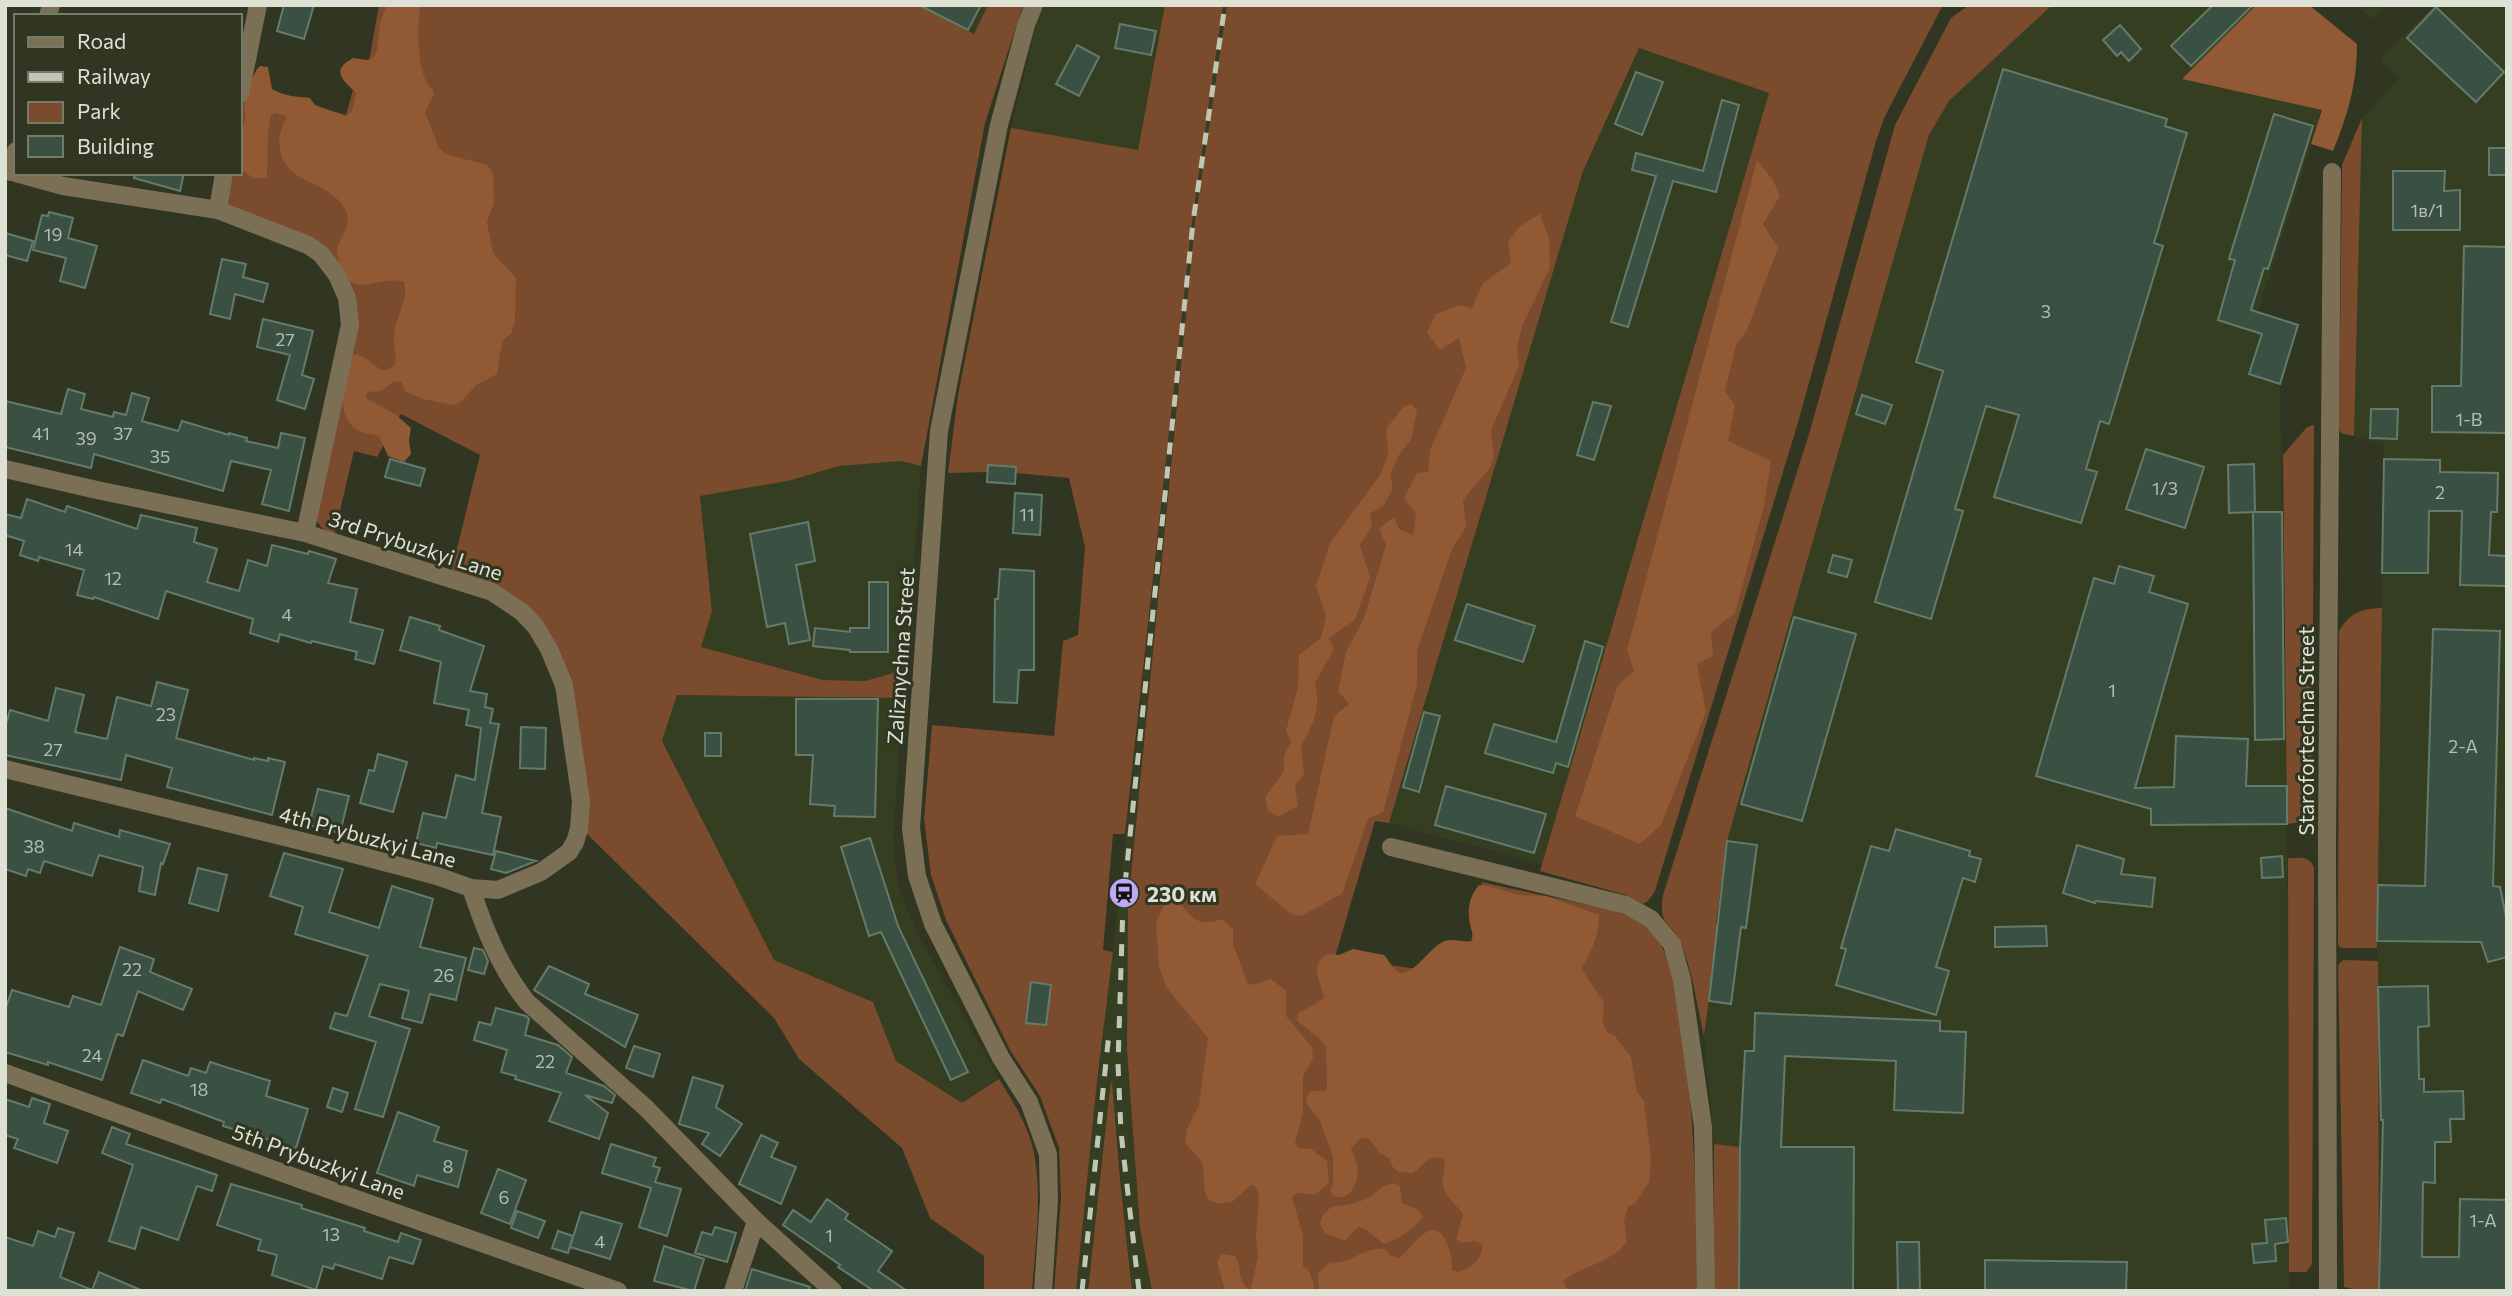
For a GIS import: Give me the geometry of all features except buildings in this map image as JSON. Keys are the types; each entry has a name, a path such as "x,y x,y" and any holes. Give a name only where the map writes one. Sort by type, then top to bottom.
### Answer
{"street":[{"path":"242,84 258,5"},
{"name":"Zaliznychna Street","path":"1034,5 999,125 939,431 911,828 917,876 933,924 1001,1058 1029,1102 1048,1154 1049,1200 1043,1291"},
{"name":"Starofortechna Street","path":"2328,1291 2327,826 2332,172"},
{"name":"3rd Prybuzkyi Lane","path":"23,175 63,186 218,211 308,245 321,254 337,275 347,298 350,325 305,533"},
{"path":"218,211 224,175"},
{"name":"3rd Prybuzkyi Lane","path":"5,468 305,533 492,592 522,612 536,627 550,649 564,685 581,801 575,842 569,852 541,873 498,890 471,888"},
{"name":"4th Prybuzkyi Lane","path":"5,769 341,851 437,876 471,888 488,935 514,985 527,1002 646,1108 756,1221 833,1291"},
{"path":"1391,847 1626,905 1651,919 1672,944 1682,980 1703,1127 1706,1291"},
{"name":"5th Prybuzkyi Lane","path":"5,1073 618,1291"},
{"path":"733,1291 756,1221"}],"shaded area":[{"path":"387,5 421,5 418,37 421,63 434,94 425,112 439,148 446,154 487,165 493,173 494,203 487,222 493,253 516,278 515,322 512,332 503,341 497,374 476,385 462,401 454,405 422,399 405,391 398,381 366,395 367,399 395,414 411,428 411,454 404,462 388,456 379,436 353,427 347,419 343,402 352,356 355,354 364,357 381,370 387,370 395,364 394,337 405,297 404,282 393,280 356,284 342,270 337,253 348,222 346,211 331,193 300,177 284,162 279,142 285,116 275,113 271,115 267,177 255,179 242,170 244,94 257,69 260,66 268,67 272,89 286,95 310,98 315,105 346,116 352,111 356,93 340,72 353,58 373,58 377,51 380,22"},
{"path":"919,5 988,5 974,34"},
{"path":"1045,5 1165,5 1138,150 1011,128 1036,27"},
{"path":"1223,5 1227,5 1195,222 1128,906 1127,1051 1140,1228 1152,1291 1132,1291 1112,1083 1088,1291 1076,1291 1192,222"},
{"path":"2052,5 2256,5 2183,79 2322,110 2258,312 2298,325 2280,384 2287,786 2289,1291 1739,1291 1714,1144 1704,1036 1727,841 1929,135 1949,101"},
{"path":"2256,5 2309,5 2357,44 2351,99 2333,151 2311,144 2322,110 2182,79"},
{"path":"2356,5 2386,5 2372,19"},
{"path":"2435,5 2507,5 2507,1291 2379,1291 2377,948 2384,445 2354,436 2362,118 2399,79 2380,59"},
{"path":"1639,48 1769,93 1542,864 1389,823 1583,171"},
{"path":"1757,160 1773,180 1780,196 1763,224 1778,248 1747,330 1736,345 1725,391 1735,405 1728,441 1771,461 1764,506 1735,613 1711,632 1713,656 1697,664 1706,712 1661,825 1640,844 1575,816 1618,685 1634,671 1627,650"},
{"path":"1540,214 1549,238 1550,268 1522,326 1517,349 1519,366 1491,430 1494,457 1490,468 1463,500 1466,527 1452,549 1417,651 1417,685 1383,812 1368,819 1342,894 1301,916 1291,914 1255,884 1277,836 1308,834 1334,716 1349,704 1338,691 1346,652 1364,618 1386,545 1379,528 1394,517 1399,529 1413,535 1416,514 1404,498 1417,473 1428,472 1430,450 1466,368 1459,338 1440,350 1427,332 1436,314 1460,305 1472,308 1483,283 1511,263 1508,242 1520,226"},
{"path":"1411,404 1417,411 1411,440 1400,453 1390,475 1393,488 1384,505 1370,514 1372,527 1360,545 1370,578 1355,620 1329,638 1334,649 1315,683 1315,715 1301,745 1304,775 1295,785 1298,806 1278,817 1268,810 1265,797 1284,771 1284,756 1291,742 1286,731 1298,687 1299,655 1321,638 1326,616 1316,586 1330,543 1380,475 1388,455 1386,429 1404,406"},
{"path":"901,461 921,466 907,669 865,681 823,680 701,647 712,612 700,496 788,481 839,466"},
{"path":"677,695 903,698 893,839 898,885 917,933 999,1079 962,1103 896,1061 872,1002 774,960 662,741"},
{"path":"1479,885 1519,895 1546,896 1599,915 1594,943 1581,968 1604,1003 1603,1022 1607,1033 1614,1035 1631,1057 1637,1092 1644,1101 1651,1159 1649,1182 1635,1203 1628,1207 1624,1221 1627,1242 1604,1260 1563,1281 1568,1291 1319,1291 1318,1273 1330,1262 1344,1261 1377,1249 1385,1249 1398,1258 1431,1230 1443,1236 1450,1252 1452,1270 1458,1272 1467,1268 1475,1262 1482,1249 1482,1244 1475,1241 1461,1243 1456,1239 1463,1214 1444,1190 1443,1158 1430,1159 1413,1173 1398,1172 1390,1159 1380,1153 1369,1139 1361,1138 1351,1148 1358,1170 1353,1189 1344,1197 1332,1195 1330,1190 1333,1182 1333,1157 1320,1121 1306,1103 1308,1094 1312,1091 1325,1091 1327,1086 1326,1047 1297,1021 1298,1013 1324,997 1317,969 1321,959 1327,954 1339,955 1353,949 1384,955 1396,971 1403,973 1415,967 1445,941 1472,941 1469,908"},
{"path":"1177,901 1196,919 1206,922 1222,919 1233,929 1233,944 1247,982 1252,985 1271,979 1286,991 1286,1016 1312,1047 1313,1059 1303,1076 1303,1112 1295,1143 1299,1148 1311,1149 1327,1161 1329,1183 1315,1195 1297,1193 1292,1197 1303,1235 1303,1267 1308,1269 1314,1291 1225,1291 1217,1261 1222,1254 1235,1256 1242,1281 1251,1289 1258,1256 1256,1238 1259,1195 1255,1186 1251,1185 1232,1202 1213,1202 1205,1193 1201,1161 1185,1143 1187,1129 1199,1105 1208,1038 1166,987 1159,966 1156,922 1168,902"},
{"path":"1394,1183 1400,1186 1402,1203 1419,1210 1423,1217 1405,1234 1384,1244 1365,1229 1358,1227 1345,1241 1325,1233 1320,1224 1322,1216 1331,1207 1360,1201"}],"green space":[{"path":"379,5 919,5 974,34 988,5 1023,5 985,123 921,466 901,461 839,466 788,481 700,496 712,612 701,647 823,680 865,681 907,669 903,698 677,695 662,741 774,960 873,1002 896,1061 962,1103 999,1079 1026,1127 1035,1159 1038,1208 1032,1291 984,1291 984,1256 930,1218 902,1148 799,1059 774,1018 583,830 585,801 539,625 451,573 480,455 401,414 377,457 354,451 334,536 316,520 352,340 340,273 226,206 228,175 242,175 244,87 346,115 360,65 368,67"},
{"path":"1165,5 1223,5 1192,222 1125,834 1113,834 1103,950 1113,952 1076,1291 1054,1291 1061,1199 1059,1148 1040,1096 1010,1050 946,920 931,875 924,819 932,725 1054,736 1063,641 1078,635 1085,547 1069,478 1016,473 1016,467 989,465 988,472 948,473 958,395 1011,128 1138,150"},
{"path":"1227,5 1943,5 1885,116 1876,141 1797,426 1655,891 1643,904 1626,895 1540,871 1769,93 1639,48 1583,171 1389,823 1375,821 1335,957 1465,976 1482,882 1610,910 1647,926 1663,949 1675,989 1684,1040 1694,1156 1698,1291 1152,1291 1140,1228 1127,1051 1128,906 1195,222"},
{"path":"1969,5 2052,5 1949,101 1929,135 1727,841 1704,1036 1685,955 1677,936 1662,913 1663,895 1810,431 1895,125 1951,18"},
{"path":"2362,118 2354,436 2339,430 2342,165"},
{"path":"2314,425 2312,821 2287,824 2283,455 2307,427"},
{"path":"2382,608 2377,948 2341,948 2338,945 2339,631 2357,613"},
{"path":"2288,858 2307,859 2314,868 2312,1264 2306,1272 2289,1272"},
{"path":"2343,960 2378,961 2379,1291 2344,1287 2338,965"},
{"path":"1112,1081 1132,1291 1088,1291 1110,1087"},
{"path":"1714,1144 1740,1147 1739,1291 1713,1291"}],"railway":[{"path":"1139,1291 1121,1132 1118,1064 1123,904 1193,222 1225,5"},
{"path":"1082,1291 1109,1033"}],"place":[{"name":"230 км","path":"1124,893"}]}
